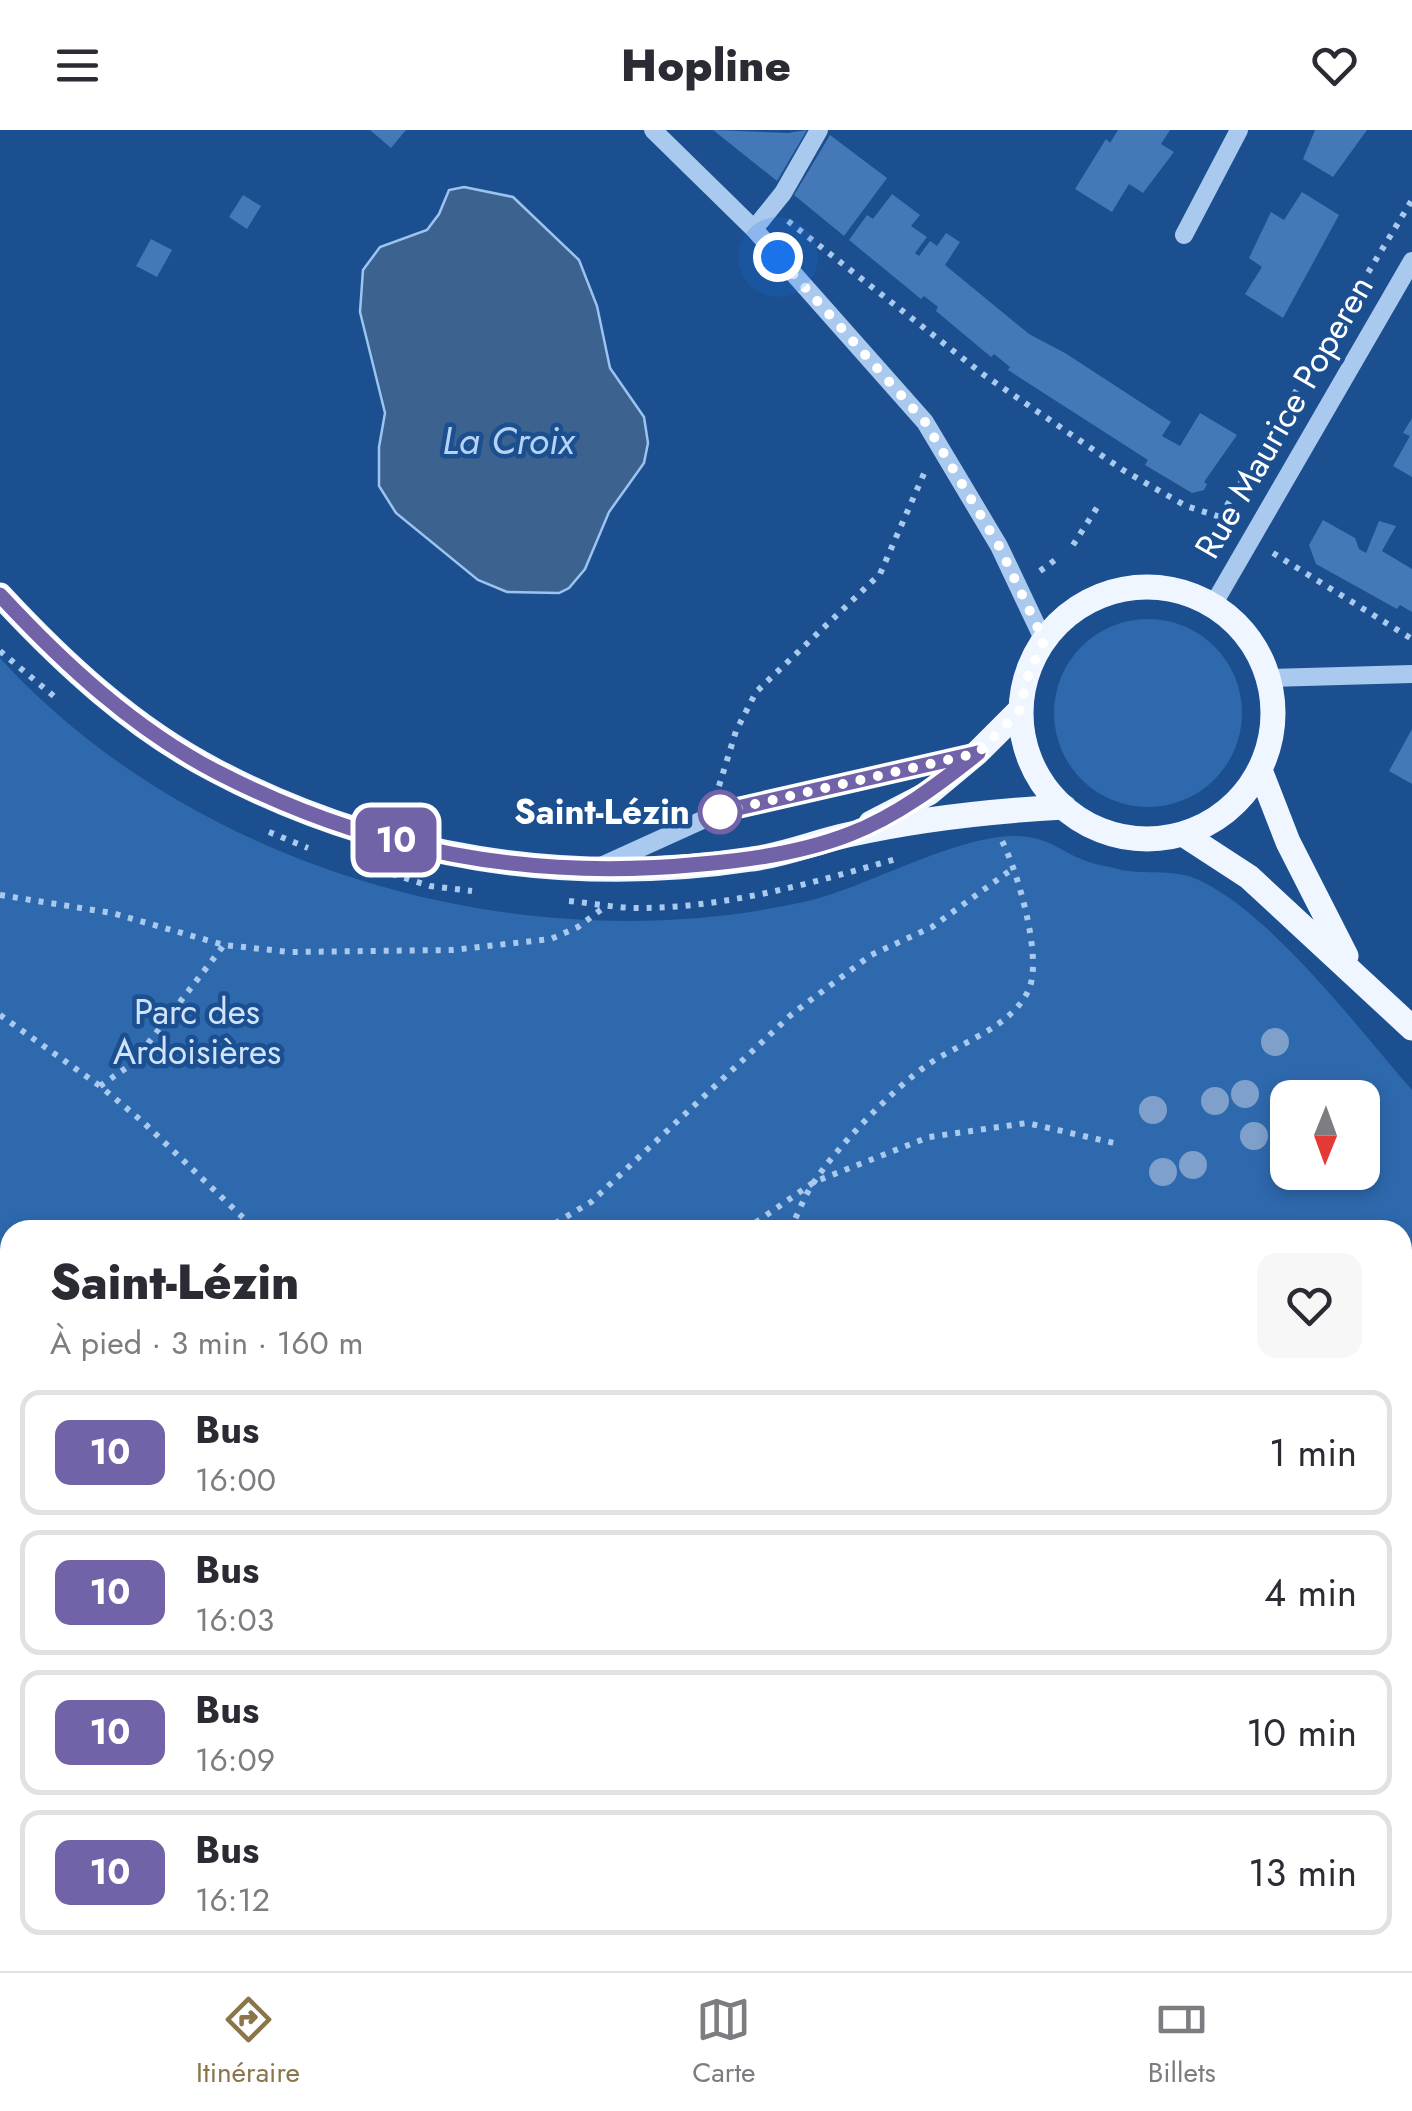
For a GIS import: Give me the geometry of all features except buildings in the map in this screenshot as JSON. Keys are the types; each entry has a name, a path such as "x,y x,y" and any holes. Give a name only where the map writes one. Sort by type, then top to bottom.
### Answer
{"main road":[{"path":"1168,588 1213,605 1248,636 1269,678 1273,725 1260,770 1228,810 1183,834 1156,838 1116,835 1089,824 1064,807 1046,787 1023,736 1021,709 1026,680 1044,641 1071,612 1120,590 1168,588"},
{"path":"0,595 108,699 216,771 322,816 446,854 515,867 589,871 754,859 850,834 998,811 1064,807"},
{"path":"850,834 929,792 978,753 1021,709"},
{"path":"1260,770 1288,842 1353,970"},
{"path":"1183,834 1249,876 1412,1028"}],"street":[{"path":"652,130 754,229 925,422 999,546 1044,641"},
{"path":"754,229 782,193 818,130"},
{"path":"1184,234 1238,130"},
{"name":"Rue Maurice Poperen","path":"1213,605 1412,262"},
{"path":"1269,678 1412,674"},
{"path":"589,871 720,812 978,753"}],"path":[{"path":"1220,517 1412,200"},
{"path":"754,229 782,215 1000,386 1123,470 1186,506 1220,517 1248,539 1412,639"},
{"path":"720,812 718,780 756,692 880,574 926,468"},
{"path":"1073,545 1100,504"},
{"path":"760,1220 814,1182 871,1117 924,1067 1007,1018 1029,990 1034,966 1015,866 996,831"},
{"path":"561,1220 591,1202 792,1014 871,955 932,927 1015,866"},
{"path":"0,895 112,913 224,945 290,952 452,950 552,938 578,927 607,905"},
{"path":"100,1086 132,1064 224,945"},
{"path":"0,1016 100,1086 245,1220"},
{"path":"795,1220 814,1182 929,1137 1027,1123 1114,1143"}],"green space":[{"path":"1148,619 1184,626 1215,646 1235,677 1242,713 1235,749 1215,780 1184,800 1148,807 1112,800 1081,780 1061,749 1054,713 1061,677 1081,646 1112,626"},
{"name":"Parc des Ardoisières","path":"0,658 79,733 169,795 268,846 372,884 481,909 591,920 701,918 808,901 949,849 977,841 1028,837 1086,861 1118,869 1171,873 1203,882 1259,921 1341,1006 1412,1090 1412,1220 0,1220"}],"water":[{"name":"La Croix","path":"464,187 513,197 579,260 597,306 610,368 644,417 648,443 644,463 609,512 585,569 569,588 559,593 507,592 478,580 396,513 379,486 379,447 385,413 360,312 363,270 380,247 427,230 449,190"}],"bus line":[{"name":"10","path":"0,595 32,630 108,699 149,730 216,771 291,805 367,832 446,854 515,867 589,871 754,859 850,834 929,792 978,753 720,812"}],"place":[{"name":"Saint-Lézin","path":"720,812"}],"route":[{"path":"720,812 978,753 1021,709 1026,680 1044,641 999,546 925,422 778,257"}]}
